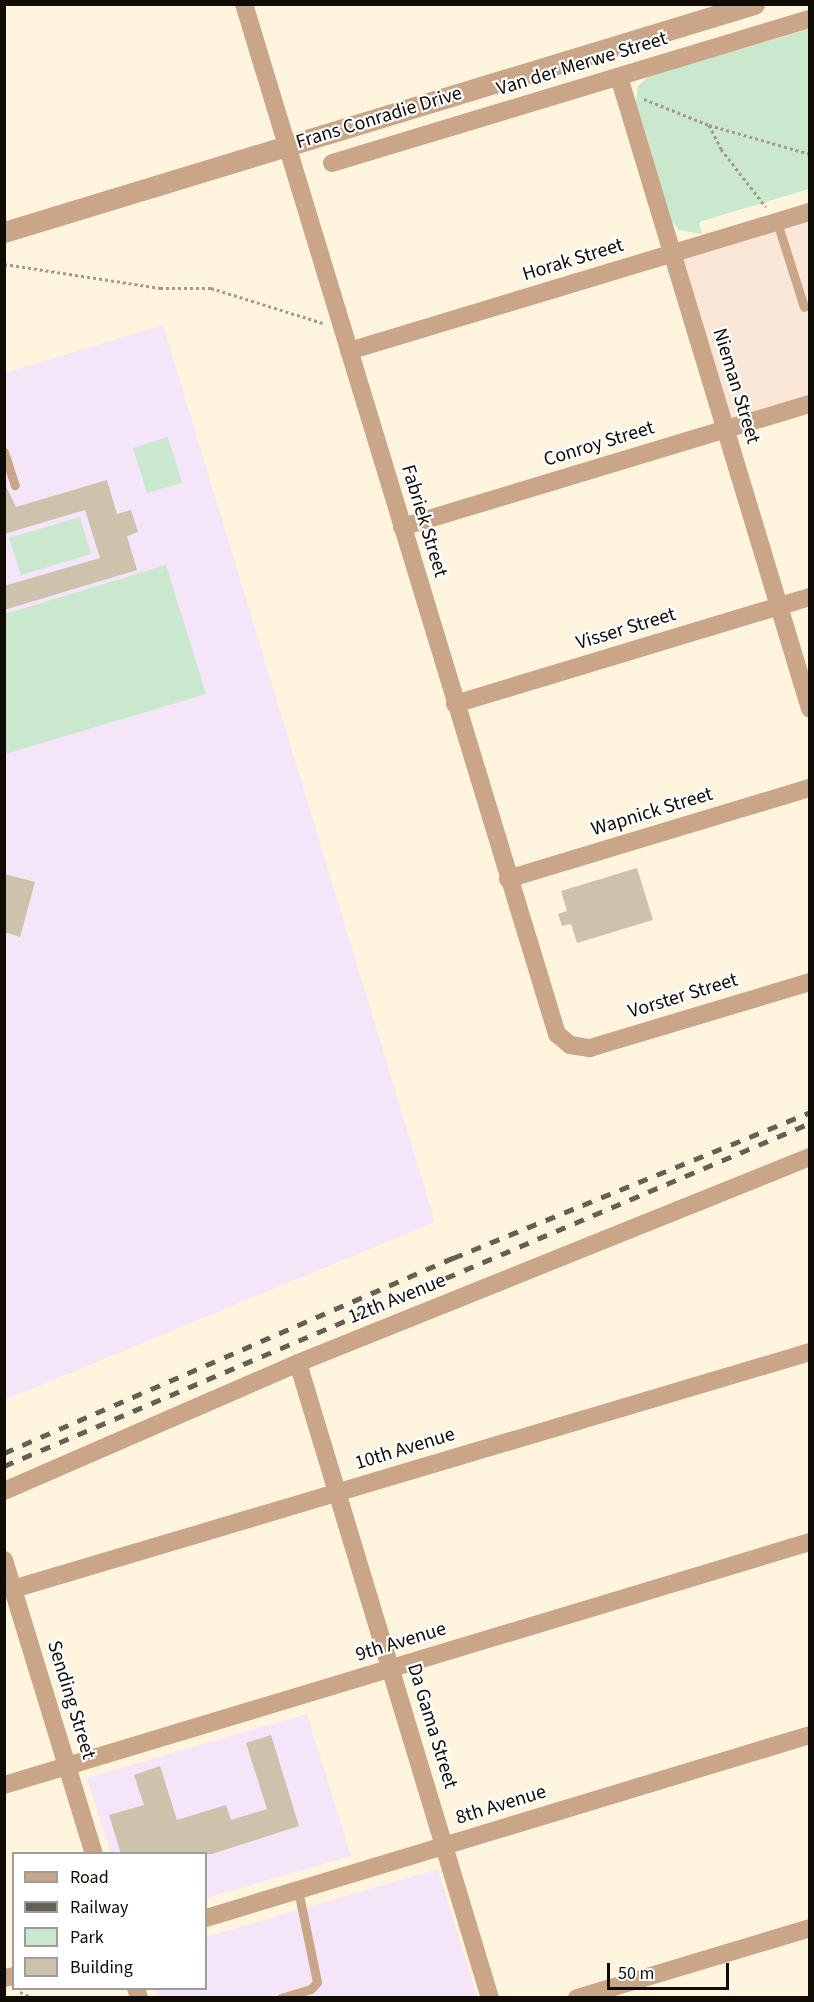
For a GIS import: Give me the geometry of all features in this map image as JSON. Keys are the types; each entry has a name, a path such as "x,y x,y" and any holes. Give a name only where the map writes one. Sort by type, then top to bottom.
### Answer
{"street":[{"name":"Fabriek Street","path":"244,4 553,1026 570,1045"},
{"name":"Frans Conradie Drive","path":"4,232 754,4"},
{"name":"Van der Merwe Street","path":"332,163 621,84 810,19"},
{"name":"Nieman Street","path":"621,84 810,709"},
{"name":"Horak Street","path":"349,351 810,212"},
{"name":"Conroy Street","path":"402,527 810,404"},
{"name":"Visser Street","path":"455,704 810,597"},
{"name":"Wapnick Street","path":"508,879 810,788"},
{"name":"Vorster Street","path":"570,1045 590,1048 810,982"},
{"name":"12th Avenue","path":"4,1491 298,1364 810,1157"},
{"name":"10th Avenue","path":"14,1589 810,1352"},
{"name":"Da Gama Street","path":"298,1364 490,1998"},
{"name":"9th Avenue","path":"4,1785 810,1542"},
{"name":"Sending Street","path":"4,1560 93,1852"},
{"name":"8th Avenue","path":"207,1918 810,1735"},
{"path":"577,1998 810,1928"}],"lane":[{"path":"777,222 804,307"},
{"path":"4,452 15,485"},
{"path":"281,1998 311,1989 317,1982 298,1890"}],"path":[{"path":"621,84 709,125 810,154"},
{"path":"709,125 721,149 777,222"},
{"path":"4,264 160,288 211,288 342,329"}],"shaded area":[{"path":"809,213 809,403 725,428 671,255"},
{"path":"163,325 435,1222 5,1400 5,373"},
{"path":"307,1714 351,1856 207,1898 207,1852 111,1852 87,1778"},
{"path":"438,1869 477,1997 159,1998 156,1990 207,1990 207,1937"}],"green space":[{"path":"809,29 809,189 699,222 702,234 679,230 672,221 636,102 638,86 649,76"},
{"path":"168,437 182,483 147,493 133,448"},
{"path":"80,517 91,554 21,575 9,538"},
{"path":"166,565 206,694 5,754 5,614"}],"building":[{"path":"107,480 117,514 131,510 138,532 127,536 137,570 4,610 4,586 100,558 85,510 4,534 4,482 16,507"},
{"path":"637,868 653,920 577,943 571,924 562,926 558,914 567,911 561,891"},
{"path":"4,874 35,882 20,937 4,932"},
{"path":"271,1735 299,1826 212,1854 207,1854 207,1852 120,1852 109,1815 144,1805 134,1775 160,1766 177,1820 226,1805 231,1820 267,1809 246,1743"}],"railway":[{"path":"4,1453 453,1258 810,1112"},
{"path":"4,1466 810,1123"}]}
